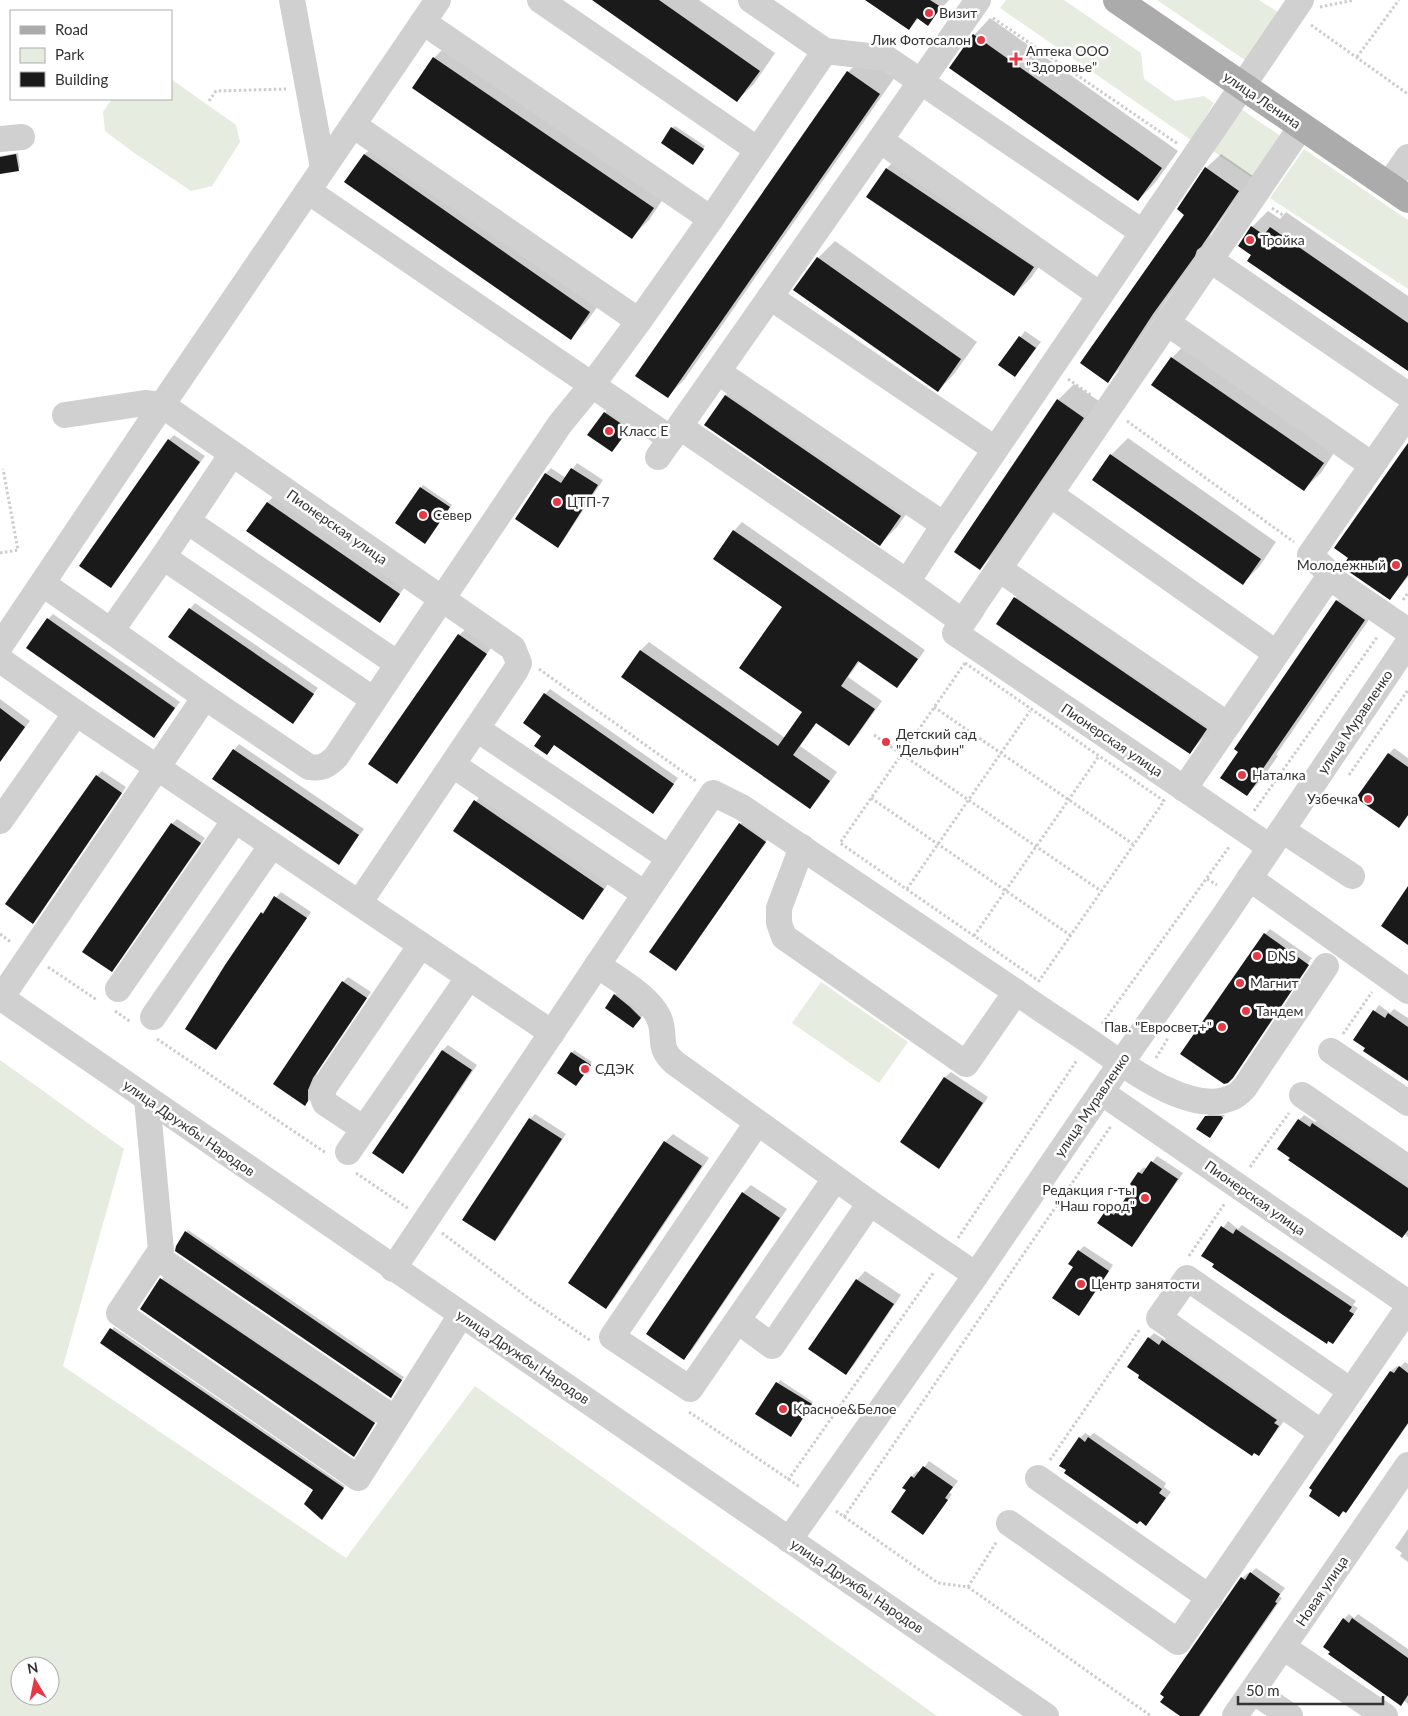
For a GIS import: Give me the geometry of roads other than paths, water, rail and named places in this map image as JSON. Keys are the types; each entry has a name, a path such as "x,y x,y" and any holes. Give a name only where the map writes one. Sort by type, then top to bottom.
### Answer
{"main road":[{"name":"улица Ленина","path":"1117,0 1398,193"}],"street":[{"path":"292,0 323,168"},
{"path":"0,646 438,0"},
{"path":"540,0 758,150"},
{"path":"751,0 825,52 886,58 1142,232"},
{"path":"670,441 978,0"},
{"path":"907,582 995,449 1296,6"},
{"path":"423,22 711,219"},
{"path":"43,584 309,767 319,769 328,765 336,757 560,424 592,385 639,321 825,52"},
{"path":"353,125 639,321"},
{"path":"308,191 592,385 670,441 907,582 963,622 1209,259 1301,127"},
{"path":"880,140 1100,295"},
{"path":"1398,193 1408,157"},
{"path":"1209,259 1408,395"},
{"path":"770,297 995,449"},
{"path":"1166,322 1372,465"},
{"path":"718,372 944,525"},
{"path":"65,415 145,403 162,405"},
{"name":"Пионерская улица","path":"162,405 513,648 519,663 477,729"},
{"path":"1408,414 1310,555 1325,568 1330,577 1408,631"},
{"path":"111,631 232,454"},
{"path":"1050,494 1276,653"},
{"path":"187,521 398,664"},
{"path":"163,557 374,700"},
{"path":"999,569 1228,725"},
{"path":"1184,789 1330,577"},
{"name":"Пионерская улица","path":"972,609 955,634 1184,789 1352,876"},
{"name":"улица Муравленко","path":"789,1540 976,1275 1408,643"},
{"path":"0,660 157,768 552,1033"},
{"path":"0,998 205,697"},
{"path":"0,821 76,713"},
{"path":"359,903 477,729 670,858"},
{"path":"453,764 645,894"},
{"path":"393,1269 713,793 743,808 802,847 1121,1063 1161,1088 1198,1100 1212,1102 1235,1097 1245,1087 1326,966"},
{"path":"111,1001 235,820"},
{"path":"148,1027 272,845"},
{"path":"802,847 779,908 779,923 784,937 966,1064 1016,992"},
{"path":"1249,878 1408,991"},
{"path":"364,1130 325,1103 322,1095 325,1086 421,945"},
{"path":"597,965 644,998 652,1006 659,1019 664,1053 669,1058 836,1179 976,1275"},
{"path":"342,1158 364,1130 469,977"},
{"name":"улица Дружбы Народов","path":"0,998 1042,1715"},
{"path":"1331,1051 1408,1103"},
{"name":"Пионерская улица","path":"1101,1092 1408,1303"},
{"path":"1302,1095 1408,1168"},
{"path":"147,1099 161,1250 119,1313 358,1478 461,1315"},
{"path":"757,1123 612,1337 690,1389 836,1179"},
{"path":"738,1321 772,1346 870,1203"},
{"path":"157,1257 395,1419"},
{"path":"1322,1432 1159,1318 1187,1278 1351,1391"},
{"path":"1009,1522 1178,1642 1408,1308"},
{"path":"1038,1478 1210,1598"},
{"name":"Новая улица","path":"1235,1716 1404,1478"},
{"path":"1284,1647 1385,1716"},
{"path":"1253,1691 1290,1716"}],"place":[{"name":"Визит","path":"929,13"},
{"name":"Лик Фотосалон","path":"981,40"},
{"name":"Аптека ООО \"Здоровье\"","path":"1016,59"},
{"name":"Тройка","path":"1250,240"},
{"name":"Класс Е","path":"609,431"},
{"name":"ЦТП-7","path":"557,502"},
{"name":"Север","path":"423,515"},
{"name":"Молодежный","path":"1396,565"},
{"name":"Детский сад \"Дельфин\"","path":"886,742"},
{"name":"Наталка","path":"1242,775"},
{"name":"Узбечка","path":"1368,799"},
{"name":"DNS","path":"1257,956"},
{"name":"Магнит","path":"1240,983"},
{"name":"Тандем","path":"1246,1011"},
{"name":"Пав. \"Евросвет+\"","path":"1222,1027"},
{"name":"СДЭК","path":"585,1069"},
{"name":"Редакция г-ты \"Наш город\"","path":"1145,1198"},
{"name":"Центр занятости","path":"1081,1284"},
{"name":"Красное&Белое","path":"783,1409"}]}
